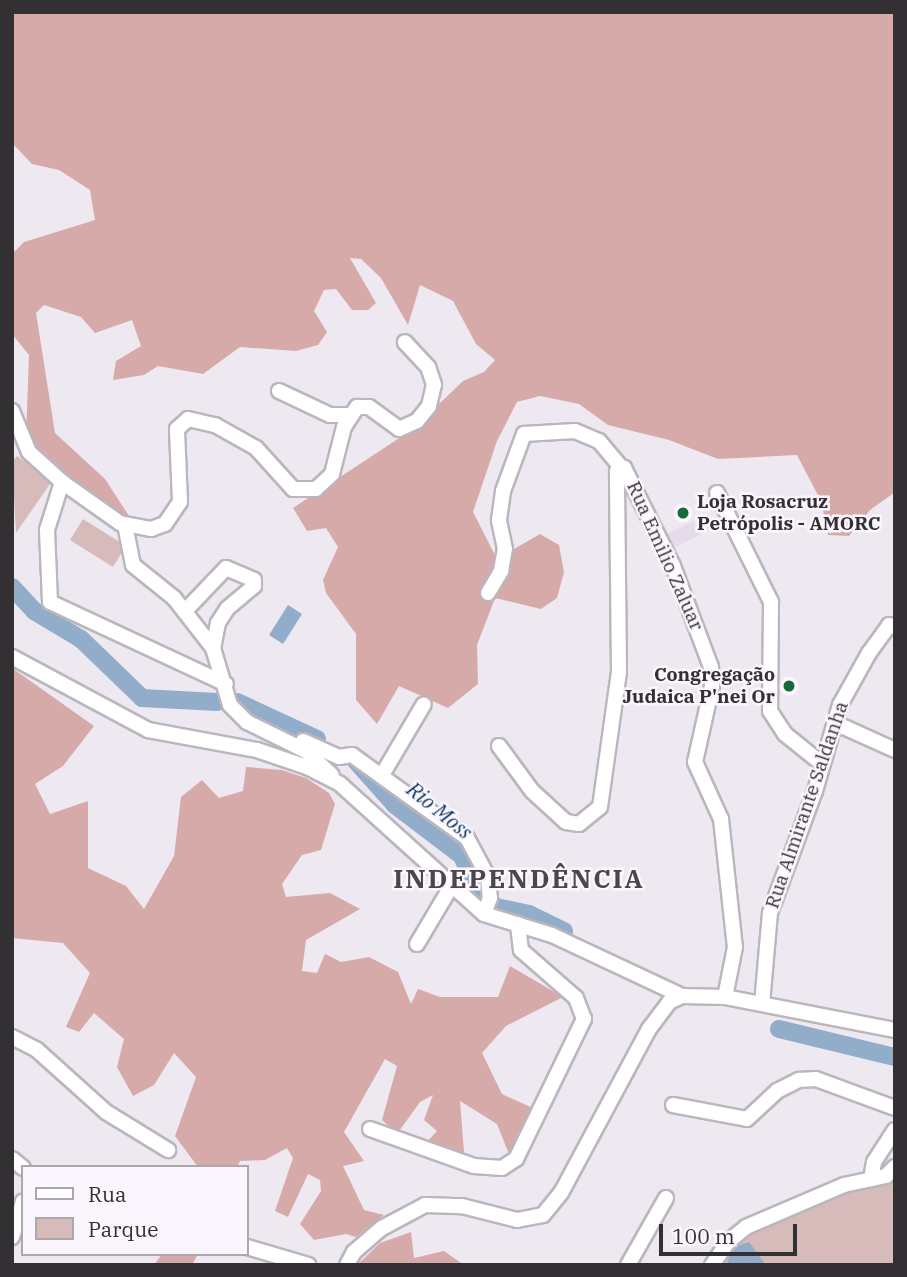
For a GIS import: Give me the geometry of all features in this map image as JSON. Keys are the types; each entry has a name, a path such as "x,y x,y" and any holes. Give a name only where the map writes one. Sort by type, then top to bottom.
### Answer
{"street":[{"path":"279,391 330,415 349,415 364,405 390,426 408,428 429,406 434,385 428,367 405,342"},
{"path":"12,411 29,452 62,482 125,525 151,529 174,517 180,502 176,444 183,420 215,425 256,447 293,489 309,492 332,474 349,415"},
{"path":"488,593 501,571 505,549 499,520 503,491 524,434 575,431 599,441 621,467"},
{"name":"Rua Emilio Zaluar","path":"499,746 532,791 559,818 579,824 600,807 619,672 617,471 621,467 641,497 673,566 711,667 712,686 695,762 721,819 735,960 725,997"},
{"path":"62,482 47,530 50,602 226,684"},
{"path":"717,493 742,536 771,602 770,711 785,734 821,763"},
{"path":"125,525 133,565 186,610 213,648 236,714 306,751 484,914 518,924 682,996 725,997 895,1030"},
{"path":"186,610 226,568 254,580 254,586 218,623 213,648"},
{"name":"Rua Almirante Saldanha","path":"762,1004 770,913 835,723 856,672 889,625 895,627"},
{"path":"12,657 148,730 285,758 340,784"},
{"path":"382,775 424,704"},
{"path":"835,723 895,750"},
{"path":"267,729 274,727 339,757 352,755 467,838 484,863 490,898 484,914"},
{"path":"417,944 452,885"},
{"path":"370,1129 474,1166 502,1168 516,1159 584,1019 576,998 521,950 518,924"},
{"path":"347,1265 354,1252 382,1228 425,1205 462,1206 517,1220 543,1215 561,1193 649,1029 669,1002 682,996"},
{"path":"12,1037 37,1050 106,1112 168,1150"},
{"path":"673,1105 747,1119 777,1091 799,1080 816,1079 895,1108"},
{"path":"871,1179 874,1162 895,1130"},
{"path":"712,1265 746,1227 844,1185 886,1176 895,1167"},
{"path":"628,1265 666,1198"},
{"path":"12,1237 21,1208"},
{"path":"248,1247 308,1265"}],"shaded area":[{"path":"12,12 895,12 895,492 870,510 849,536 828,535 821,501 797,455 718,459 669,440 608,425 579,404 540,396 517,402 497,441 473,512 497,559 540,534 559,545 564,572 557,598 541,609 495,598 477,645 478,684 448,708 399,686 377,724 356,700 356,634 326,593 323,580 338,547 326,528 307,531 293,508 413,429 463,381 484,372 495,360 476,344 453,301 420,285 408,325 381,278 361,259 350,258 376,303 368,310 352,310 336,289 324,290 314,311 327,332 318,345 296,351 240,347 203,374 158,366 144,375 113,380 116,361 141,346 132,320 95,333 81,317 44,305 36,313 55,433 105,479 131,519 91,507 50,474 26,438 29,355 12,334 12,254 24,242 95,220 90,190 59,170 32,164 12,143"},
{"path":"693,521 700,535 671,549 665,535"},
{"path":"12,668 94,726 63,766 35,784 50,814 88,801 88,868 126,886 144,909 174,856 181,797 202,780 219,798 243,791 246,767 282,770 306,778 329,793 335,804 321,850 302,855 282,884 286,897 330,893 360,909 306,940 302,971 317,973 325,954 341,962 369,957 398,972 411,1004 418,989 440,997 498,997 510,966 563,997 506,1026 482,1053 502,1094 535,1109 518,1148 509,1154 497,1124 460,1101 464,1152 445,1151 427,1142 437,1131 424,1120 433,1095 420,1102 397,1134 382,1120 397,1066 385,1059 344,1132 364,1161 343,1166 364,1210 384,1215 356,1237 346,1234 314,1240 300,1224 321,1191 320,1180 308,1174 288,1217 275,1211 293,1158 287,1148 265,1160 240,1161 238,1165 197,1165 175,1136 196,1077 174,1053 154,1085 133,1096 117,1067 124,1039 94,1013 79,1032 66,1027 90,973 63,943 12,938"},
{"path":"411,1232 414,1258 444,1251 464,1265 357,1265 380,1243"},
{"path":"161,1256 197,1256 192,1265 154,1265"}],"green space":[{"path":"17,456 52,481 16,533 12,462"},
{"path":"83,519 126,546 113,567 70,540"},
{"path":"895,1176 895,1265 718,1265 743,1233 843,1191"}],"water":[{"path":"288,605 302,614 283,644 269,635"},
{"path":"749,1242 766,1265 727,1265 731,1248"}],"waterway":[{"name":"Rio Moss","path":"12,587 34,611 81,639 142,698 217,702"},
{"name":"Rio Moss","path":"237,702 317,739"},
{"name":"Rio Moss","path":"355,760 395,805 462,856 477,892 496,907 529,914 564,931"},
{"name":"Rio Moss","path":"779,1029 895,1057"}],"place":[{"name":"Loja Rosacruz Petrópolis - AMORC","path":"683,513"},
{"name":"Congregação Judaica P'nei Or","path":"789,686"}],"district":[{"name":"INDEPENDÊNCIA","path":"519,879"}]}
